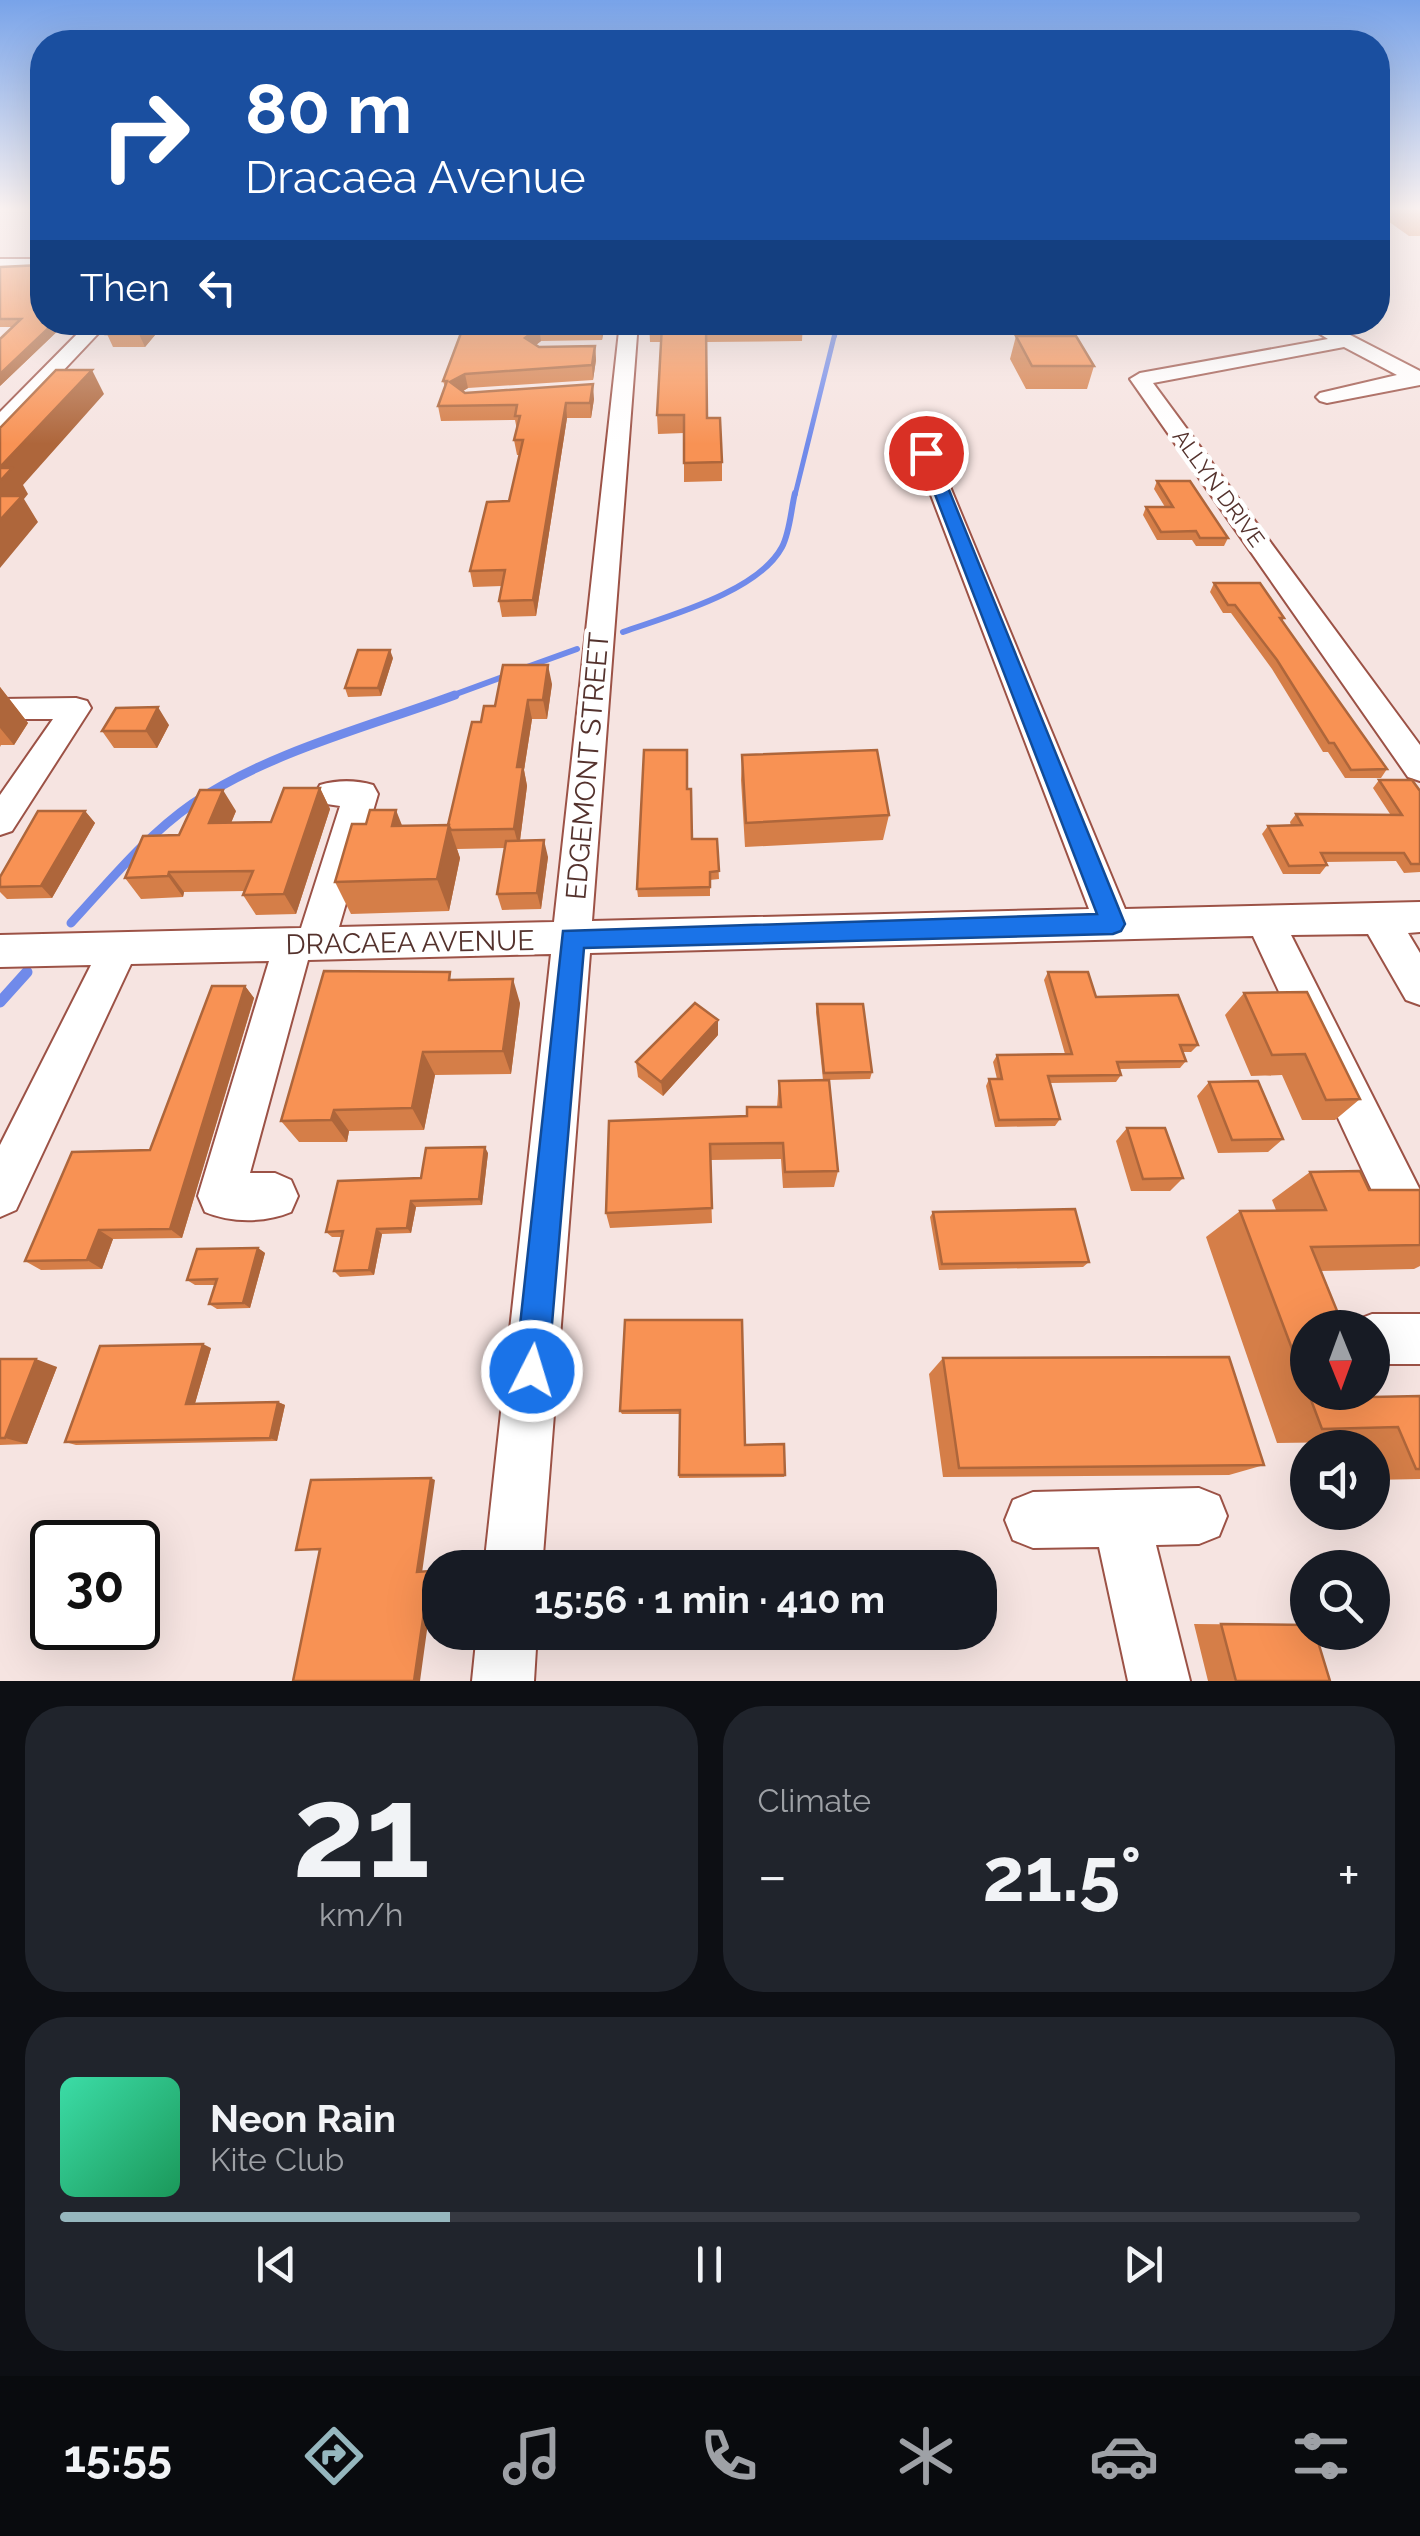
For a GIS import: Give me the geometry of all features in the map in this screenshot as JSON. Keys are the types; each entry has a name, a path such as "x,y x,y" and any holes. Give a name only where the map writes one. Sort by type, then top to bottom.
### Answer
{"street":[{"path":"0,424 87,335"},
{"name":"ALLYN DRIVE","path":"1334,335 1140,379 1420,768"},
{"path":"1353,335 1419,371"},
{"name":"EDGEMONT STREET","path":"515,1550 624,351"},
{"path":"1327,397 1419,371"},
{"path":"926,453 1113,924"},
{"path":"0,709 76,708 0,822"},
{"path":"275,1196 221,1196 304,944 361,794 332,794"},
{"name":"DRACAEA AVENUE","path":"0,951 1420,917"},
{"path":"1379,918 1420,988"},
{"path":"1265,921 1420,1240"},
{"path":"0,1194 119,948"},
{"path":"1390,1339 1420,1338"},
{"path":"1033,1520 1200,1516"},
{"path":"1121,1518 1159,1681"},
{"path":"502,1681 505,1650"}],"building":[{"path":"0,286 30,286 30,335 41,335 0,374 0,339 21,319 0,319"},
{"path":"460,335 529,335 525,338 539,347 595,346 592,365 465,374 450,382 465,393 593,384 590,403 566,403 533,600 499,601 505,570 470,571 487,502 509,501 523,440 514,440 520,416 515,416 517,405 438,406 447,381 443,381"},
{"path":"661,335 706,335 707,418 720,418 722,462 684,463 684,415 657,415"},
{"path":"1016,336 1076,336 1094,366 1032,366"},
{"path":"56,370 92,370 0,467 0,428"},
{"path":"0,468 12,468 0,481"},
{"path":"1157,481 1190,481 1228,538 1200,538 1196,531 1161,532 1146,507 1173,507"},
{"path":"0,496 22,496 0,520"},
{"path":"1214,583 1260,583 1284,618 1280,618 1387,769 1351,770 1334,743 1329,743 1277,660 1235,605 1228,605"},
{"path":"358,650 390,650 378,688 345,688"},
{"path":"503,665 548,665 543,700 528,700 517,767 523,767 514,829 451,830 448,825 472,722 481,722 484,706 495,706"},
{"path":"158,707 146,731 102,731 116,708"},
{"path":"644,750 687,750 692,839 717,839 719,871 710,872 710,887 637,889"},
{"path":"877,750 889,815 746,823 742,755"},
{"path":"1379,780 1412,780 1420,791 1420,864 1411,864 1404,853 1321,853 1327,865 1289,866 1268,826 1302,825 1296,814 1402,815"},
{"path":"284,788 320,788 284,894 243,895 253,871 169,872 168,876 125,878 143,836 179,835 200,790 223,790 209,823 271,822"},
{"path":"370,810 396,810 392,826 449,825 437,879 335,882 352,824 366,824"},
{"path":"38,811 85,811 41,886 0,887 0,877"},
{"path":"544,840 537,893 497,894 506,841"},
{"path":"324,971 450,972 449,980 513,979 503,1051 423,1052 412,1108 334,1110 331,1120 281,1121"},
{"path":"1048,972 1088,972 1096,997 1178,995 1198,1045 1180,1045 1186,1061 1117,1062 1121,1075 1048,1076 1060,1119 999,1120 989,1079 1002,1079 997,1055 1072,1054"},
{"path":"212,986 245,986 170,1229 99,1230 87,1260 25,1261 72,1152 150,1150"},
{"path":"1307,992 1360,1099 1326,1100 1305,1054 1272,1055 1244,993"},
{"path":"695,1003 718,1020 661,1082 636,1062"},
{"path":"817,1004 863,1004 872,1072 824,1073"},
{"path":"829,1080 838,1171 785,1172 783,1143 710,1144 712,1208 606,1213 609,1121 747,1116 747,1107 781,1107 779,1081"},
{"path":"1258,1081 1283,1139 1232,1140 1209,1082"},
{"path":"1127,1128 1165,1128 1183,1178 1143,1179"},
{"path":"485,1147 479,1199 411,1201 407,1228 377,1229 369,1270 334,1271 343,1231 326,1232 338,1181 421,1178 426,1148"},
{"path":"1360,1171 1369,1190 1420,1190 1420,1245 1311,1247 1337,1310 1290,1310 1290,1343 1240,1211 1326,1210 1310,1172"},
{"path":"1075,1209 1089,1262 942,1264 933,1212"},
{"path":"258,1248 243,1303 209,1304 217,1279 187,1280 197,1249"},
{"path":"625,1320 742,1320 745,1445 784,1444 785,1475 679,1475 680,1410 620,1411"},
{"path":"203,1344 186,1404 278,1402 270,1438 65,1442 100,1346"},
{"path":"1229,1357 1264,1465 959,1468 943,1358"},
{"path":"0,1359 36,1359 5,1438 0,1438"},
{"path":"1420,1396 1420,1469 1416,1469 1398,1427 1322,1429 1315,1410 1390,1410 1390,1397"},
{"path":"431,1478 417,1572 422,1572 422,1626 414,1681 293,1681 320,1549 296,1550 311,1480"},
{"path":"1221,1624 1290,1625 1290,1650 1321,1650 1330,1681 1236,1681"}],"waterway":[{"path":"795,495 835,335"},
{"path":"623,632 687,610 753,577 782,547 795,493"},
{"path":"527,667 577,649"},
{"path":"448,697 508,675"},
{"path":"71,923 159,830 221,786 286,755 455,695"},
{"path":"0,1002 27,972"}],"route":[{"path":"532,1371 572,938 1113,924 926,453"}]}
